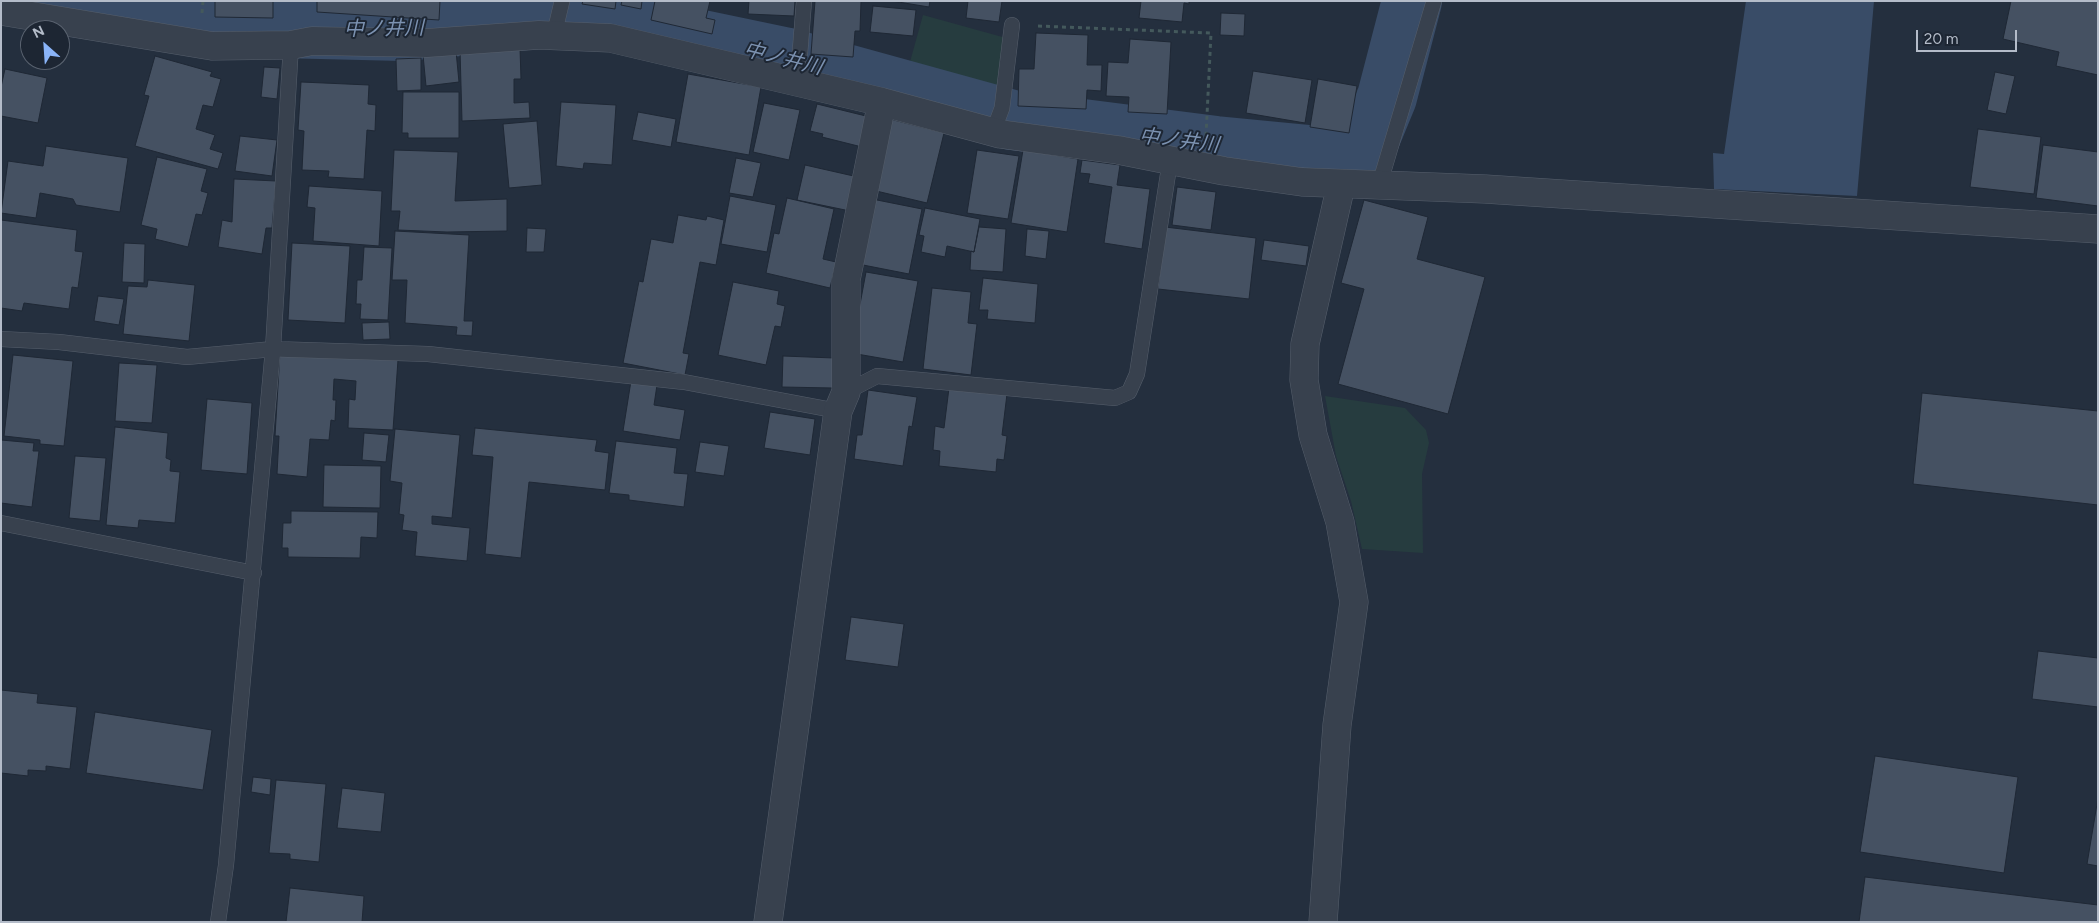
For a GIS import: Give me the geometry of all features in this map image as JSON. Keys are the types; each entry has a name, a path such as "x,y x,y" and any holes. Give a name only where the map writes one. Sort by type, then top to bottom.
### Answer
{"street":[{"path":"1,11 212,46 291,45 312,41 427,43 555,29 610,38 795,75 882,102 997,122 1224,171 1302,182 1341,185 1485,189 2098,229"},
{"path":"768,922 842,402 846,280 882,102"},
{"path":"1322,922 1337,725 1354,602 1340,522 1313,435 1304,380 1305,344 1341,185"}],"lane":[{"path":"795,75 800,52 804,1"},
{"path":"1379,186 1434,1"},
{"path":"555,29 562,2"},
{"path":"997,122 1012,25"},
{"path":"218,922 226,865 254,573 273,348 291,45"},
{"path":"1,339 59,342 187,357 273,348 428,354 684,382 842,402 877,376 1115,398 1129,392 1137,374 1168,174 1173,159"},
{"path":"1,523 254,573"}],"path":[{"path":"202,17 203,1"},
{"path":"1012,25 1211,34 1206,131"}],"green space":[{"path":"923,15 1006,38 996,101 984,104 905,80"},
{"path":"1325,396 1405,408 1426,430 1429,443 1422,474 1423,553 1362,549 1351,501 1336,456"}],"water":[{"path":"1746,1 1874,1 1857,196 1714,189 1713,153 1724,154"}],"building":[{"path":"215,1 273,1 273,18 215,17"},
{"path":"317,1 440,1 439,20 317,12"},
{"path":"583,1 616,1 615,9 582,4"},
{"path":"622,1 642,1 641,9 621,5"},
{"path":"655,1 710,1 706,18 715,20 712,34 651,20"},
{"path":"749,1 795,1 794,16 748,14"},
{"path":"815,1 861,1 860,31 855,31 853,57 811,54"},
{"path":"892,1 930,1 929,7"},
{"path":"968,1 1002,1 999,22 966,18"},
{"path":"1141,1 1189,1 1189,4 1184,3 1182,22 1139,18"},
{"path":"2011,1 2098,1 2098,75 2056,66 2059,52 2003,39"},
{"path":"873,6 916,10 913,36 870,32"},
{"path":"1221,13 1245,14 1244,36 1220,35"},
{"path":"1036,33 1088,35 1087,65 1102,65 1101,91 1087,90 1086,109 1018,106 1019,69 1034,69"},
{"path":"1130,39 1171,42 1167,114 1128,112 1129,97 1106,96 1108,62 1128,63"},
{"path":"520,48 521,79 514,79 514,103 529,102 530,118 462,121 460,50"},
{"path":"456,51 459,82 426,86 423,55"},
{"path":"155,56 212,72 210,76 221,79 213,107 203,105 196,129 215,135 210,149 223,153 218,169 135,146 149,96 144,95"},
{"path":"421,58 421,90 397,91 396,59"},
{"path":"264,67 280,68 277,99 261,97"},
{"path":"5,69 47,78 38,123 1,116 1,87"},
{"path":"1253,71 1312,80 1305,123 1246,113"},
{"path":"1995,72 2015,76 2006,114 1987,110"},
{"path":"688,74 761,87 749,155 676,142"},
{"path":"1318,79 1357,86 1349,133 1310,127"},
{"path":"301,82 369,85 368,104 376,105 375,131 367,130 364,179 328,177 329,171 302,170 304,131 298,130"},
{"path":"403,92 459,92 459,138 408,138 408,133 402,133"},
{"path":"561,102 616,105 612,165 584,163 583,169 556,166"},
{"path":"764,103 800,110 789,160 753,152"},
{"path":"817,104 870,117 862,147 822,137 823,134 810,131"},
{"path":"638,112 676,119 671,147 632,140"},
{"path":"890,119 944,133 927,203 872,190"},
{"path":"537,121 542,185 509,188 503,124"},
{"path":"1978,129 2041,137 2034,194 1970,187"},
{"path":"240,136 277,140 272,176 235,171"},
{"path":"2043,145 2098,152 2098,206 2036,198"},
{"path":"46,146 128,158 120,212 76,205 73,199 40,193 36,218 1,213 8,161 43,166"},
{"path":"394,150 458,152 455,201 507,199 507,231 447,232 398,230 400,211 391,211"},
{"path":"977,150 1019,156 1008,219 967,213"},
{"path":"1023,150 1078,159 1067,232 1011,223"},
{"path":"157,157 207,169 201,191 208,193 202,215 196,214 188,247 155,239 157,229 141,225"},
{"path":"736,158 761,163 753,197 729,193"},
{"path":"1082,160 1120,165 1117,185 1150,189 1142,249 1104,243 1112,187 1088,183 1090,174 1080,173"},
{"path":"805,165 858,177 850,211 797,200"},
{"path":"234,179 276,181 272,228 266,228 262,254 218,247 222,220 232,222"},
{"path":"309,186 382,191 379,246 313,241 315,208 307,207"},
{"path":"1177,187 1216,192 1211,230 1172,225"},
{"path":"730,196 776,205 767,252 721,244"},
{"path":"787,198 834,209 823,259 836,262 830,288 766,273 774,233 779,234"},
{"path":"872,199 922,209 909,274 858,264"},
{"path":"1364,200 1428,217 1417,259 1485,277 1448,414 1338,384 1364,289 1341,283"},
{"path":"925,208 980,219 974,252 947,246 945,257 921,252 924,236 919,235"},
{"path":"678,215 706,220 707,216 724,220 716,265 700,262 683,353 689,354 685,375 623,363 639,281 643,282 651,239 673,243"},
{"path":"1,220 77,230 75,251 83,252 78,288 72,287 69,309 24,303 22,311 1,308"},
{"path":"979,227 1006,229 1003,272 970,270 971,251 974,252"},
{"path":"1165,227 1256,238 1249,299 1158,289"},
{"path":"527,228 546,229 544,252 526,252"},
{"path":"1027,229 1049,231 1046,259 1025,256"},
{"path":"395,231 469,235 464,321 473,321 472,336 456,335 457,327 405,323 407,280 392,280"},
{"path":"1264,240 1309,246 1306,266 1261,260"},
{"path":"124,243 145,244 144,283 122,282"},
{"path":"292,243 350,246 345,323 288,320"},
{"path":"364,247 392,248 388,320 360,319 361,304 356,304 357,280 362,280"},
{"path":"866,272 918,281 903,362 851,353"},
{"path":"983,278 1038,284 1035,323 987,319 988,310 979,310"},
{"path":"148,280 195,285 189,341 123,334 128,286 147,287"},
{"path":"733,282 779,291 777,304 785,306 781,327 775,326 766,365 718,355"},
{"path":"932,288 971,292 968,323 977,324 971,375 923,369"},
{"path":"98,296 124,299 119,325 94,321"},
{"path":"389,322 390,339 363,340 362,323"},
{"path":"280,352 398,360 393,430 348,428 349,399 355,400 356,381 334,379 335,421 331,420 329,440 310,439 307,477 277,474 279,436 275,436"},
{"path":"13,355 73,361 64,446 40,444 40,440 4,436"},
{"path":"783,356 834,358 833,388 782,387"},
{"path":"119,363 157,365 152,423 115,421"},
{"path":"631,381 657,385 654,405 685,410 680,440 623,431"},
{"path":"949,388 1007,394 1002,435 1007,436 1004,460 997,459 996,472 939,466 940,451 933,450 935,426 944,428"},
{"path":"868,390 917,397 912,427 909,426 903,466 854,459 857,435 862,435"},
{"path":"1922,393 2098,411 2098,505 1913,484"},
{"path":"207,399 252,403 247,474 201,470"},
{"path":"770,412 815,419 810,455 764,448"},
{"path":"115,427 168,433 166,458 171,460 170,471 180,472 175,523 139,520 138,528 106,525"},
{"path":"475,428 597,440 595,451 609,453 605,490 529,482 521,558 485,554 493,457 472,455"},
{"path":"395,429 460,435 452,518 432,516 432,524 470,528 467,561 415,556 417,532 402,530 404,515 399,514 402,483 390,481"},
{"path":"364,433 389,435 386,462 362,460"},
{"path":"1,440 34,443 33,451 39,451 32,507 1,503"},
{"path":"616,441 677,448 674,473 688,474 684,507 629,500 629,495 609,493"},
{"path":"700,442 729,446 724,476 695,472"},
{"path":"75,456 106,458 100,521 69,518"},
{"path":"324,465 381,466 380,508 323,507"},
{"path":"291,511 378,512 377,538 361,537 360,558 288,557 288,548 282,548 283,523 291,523"},
{"path":"851,617 904,624 898,667 845,660"},
{"path":"2038,651 2098,658 2098,707 2032,699"},
{"path":"1,690 38,694 37,703 77,707 70,769 46,766 46,771 28,770 28,776 1,773"},
{"path":"95,712 212,730 203,790 86,773"},
{"path":"1875,756 2018,777 2004,873 1860,852"},
{"path":"253,777 271,779 270,795 251,792"},
{"path":"276,780 326,784 319,862 290,859 290,854 269,853"},
{"path":"342,788 385,793 381,832 337,828"},
{"path":"2098,798 2098,866 2087,864"},
{"path":"1865,877 2098,905 2098,922 1859,922"},
{"path":"290,888 364,896 362,922 286,922"}],"waterway":[{"name":"中ノ井川","path":"36,1 196,26 403,31 582,15 784,57 1012,120 1216,146 1361,160 1387,97 1412,1"}]}
